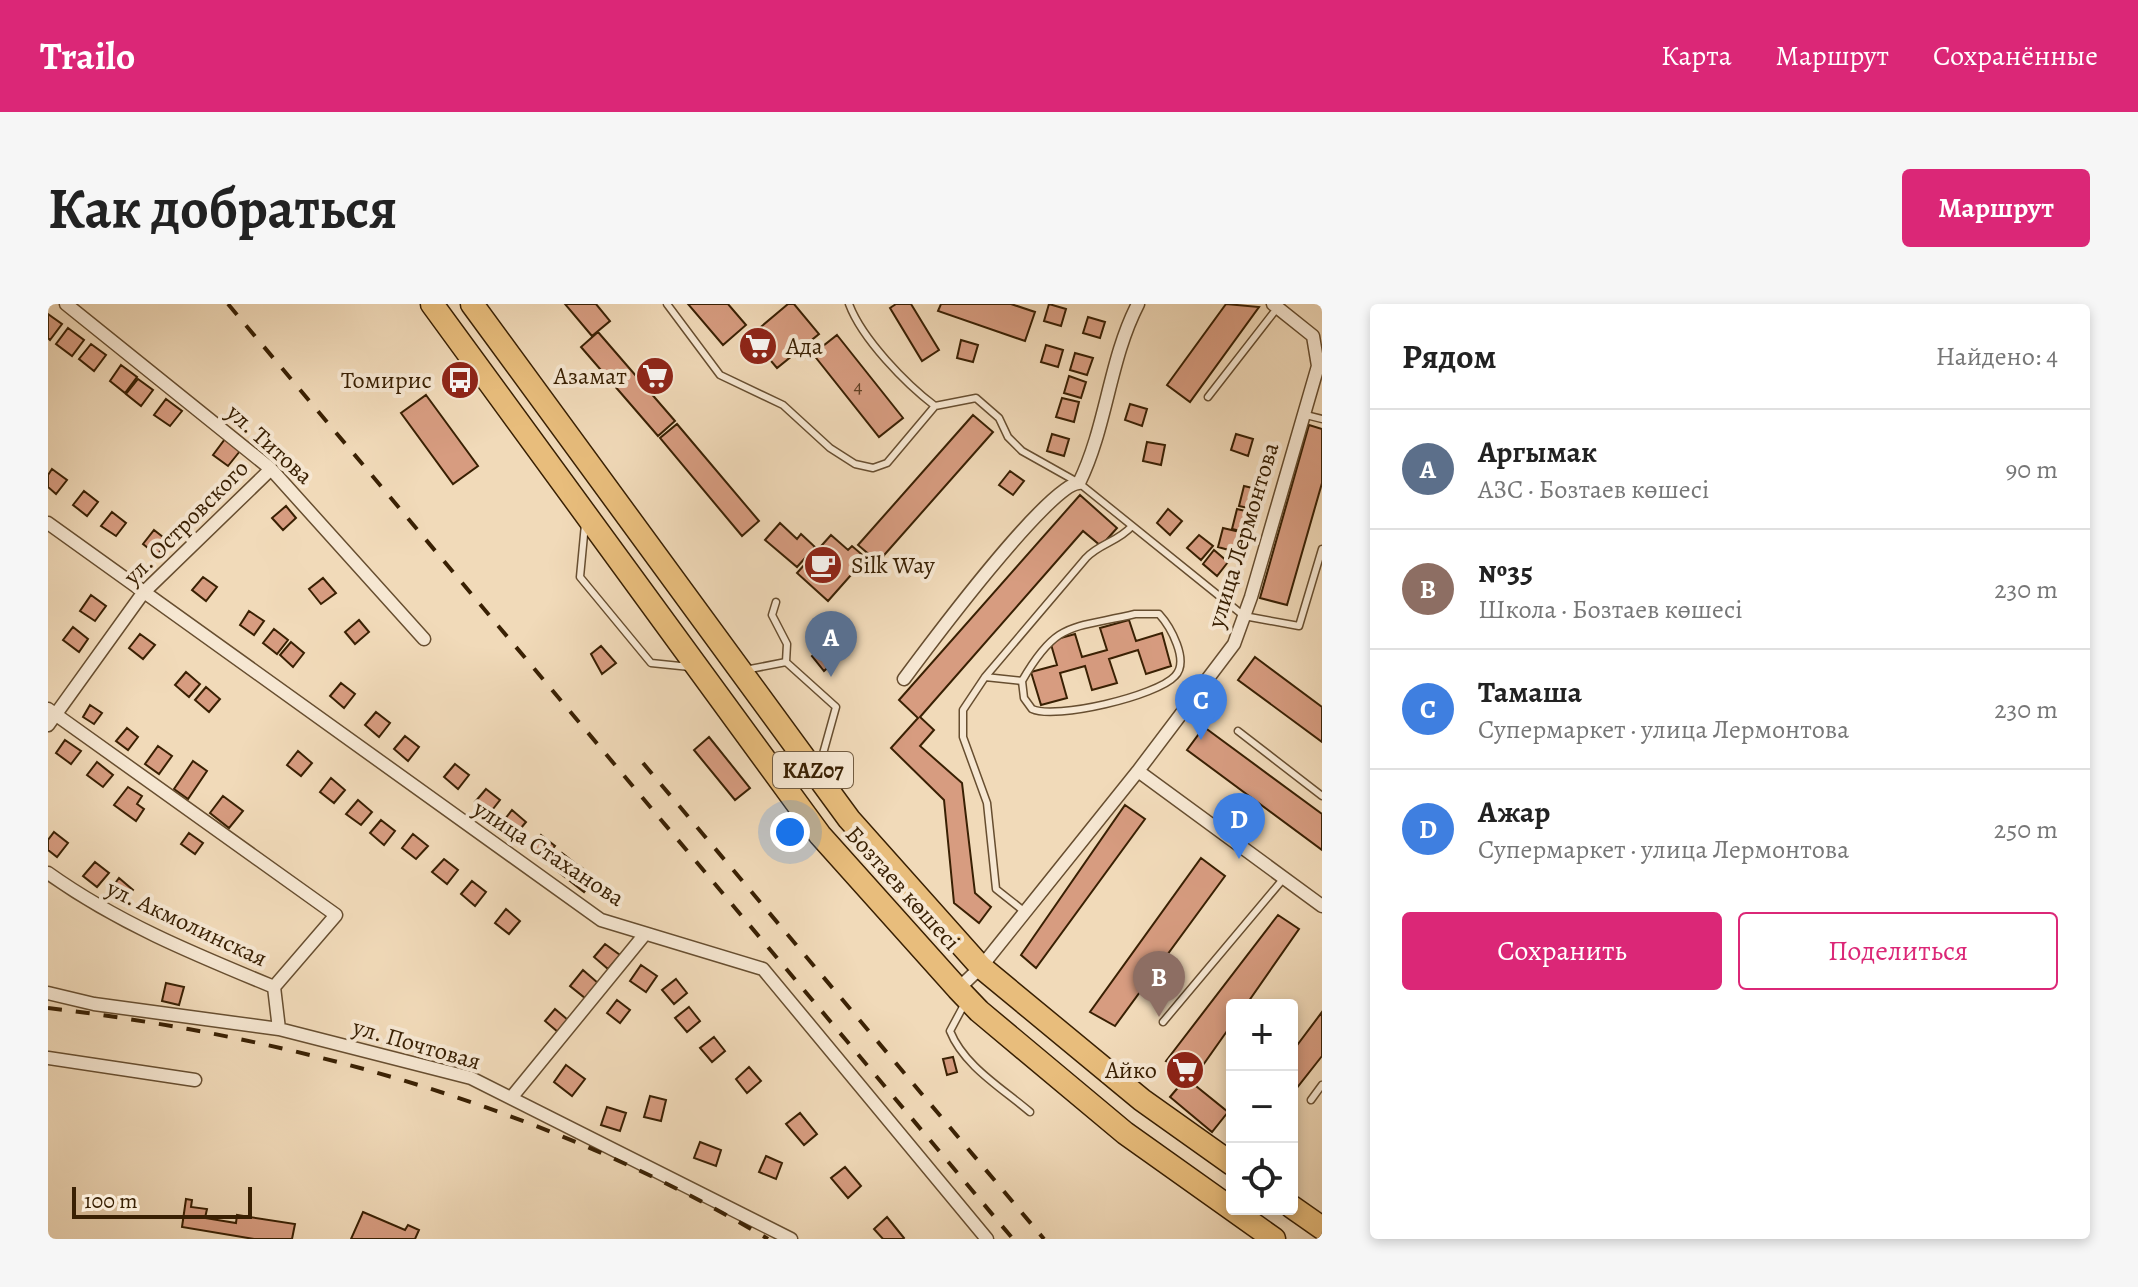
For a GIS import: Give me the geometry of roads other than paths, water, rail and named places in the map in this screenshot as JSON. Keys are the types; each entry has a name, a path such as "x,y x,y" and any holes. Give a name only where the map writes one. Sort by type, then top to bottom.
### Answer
{"highway":[{"name":"Бозтаев көшесі","path":"432,304 820,835 963,994 1125,1133 1269,1237"},
{"name":"Бозтаев көшесі","path":"472,304 849,819 981,967 1142,1100 1226,1160"},
{"path":"1298,1211 1322,1228"}],"street":[{"name":"ул. Титова","path":"66,304 271,469 424,639"},
{"path":"904,679 970,591 1055,497 1072,483 1079,483 1095,450 1124,330 1138,304"},
{"name":"улица Лермонтова","path":"963,994 1234,644 1318,366 1313,336 1277,305"},
{"name":"ул. Островского","path":"51,716 143,593 271,469"},
{"name":"улица Стаханова","path":"48,523 601,920 763,969 987,1239"},
{"path":"51,716 336,915 274,987"},
{"path":"1138,771 1322,905"},
{"name":"ул. Акмолинская","path":"48,873 93,906 155,937 274,987 279,1029"},
{"path":"511,1098 645,934"},
{"name":"ул. Почтовая","path":"48,993 94,1004 279,1029 471,1078 791,1239"},
{"path":"48,1058 195,1080"}],"lane":[{"path":"667,304 720,375 783,405 830,448 855,464 873,468 887,463 935,406 976,398 999,418 1008,437 1022,451 1079,483 1244,616 1299,626 1322,549"},
{"path":"849,304 891,365 935,406"},
{"path":"1208,397 1277,305"},
{"path":"1302,414 1322,419"},
{"path":"586,516 580,577 651,663 698,667"},
{"path":"1025,912 996,889 987,803 963,737 963,710 985,677 1091,552 1119,540 1132,526"},
{"path":"776,602 772,615 787,644 786,662"},
{"path":"1135,614 1159,614 1171,628 1180,666 1175,676 1153,690 1052,714 1032,709 1024,698 1022,681 1040,652 1057,634 1135,614"},
{"path":"743,671 786,662"},
{"path":"786,662 836,707 816,775"},
{"path":"985,677 1022,681"},
{"path":"1238,731 1322,796"},
{"path":"1163,1022 1284,878"},
{"path":"963,994 950,1031 955,1044 966,1058 1030,1112"},
{"path":"1311,1100 1322,1085"}],"railway":[{"path":"228,304 1013,1239"},
{"path":"643,763 1044,1239"},
{"path":"48,1008 236,1038 420,1086 510,1116 599,1152 685,1193 768,1239"}],"place":[{"name":"Ада","path":"758,346"},
{"name":"Азамат","path":"655,376"},
{"name":"Томирис","path":"460,380"},
{"name":"Silk Way","path":"823,565"},
{"name":"Аргымак","path":"831,677"},
{"name":"Тамаша","path":"1201,740"},
{"name":"Ажар","path":"1239,859"},
{"name":"№35","path":"1159,1017"},
{"name":"Айко","path":"1185,1070"}]}
